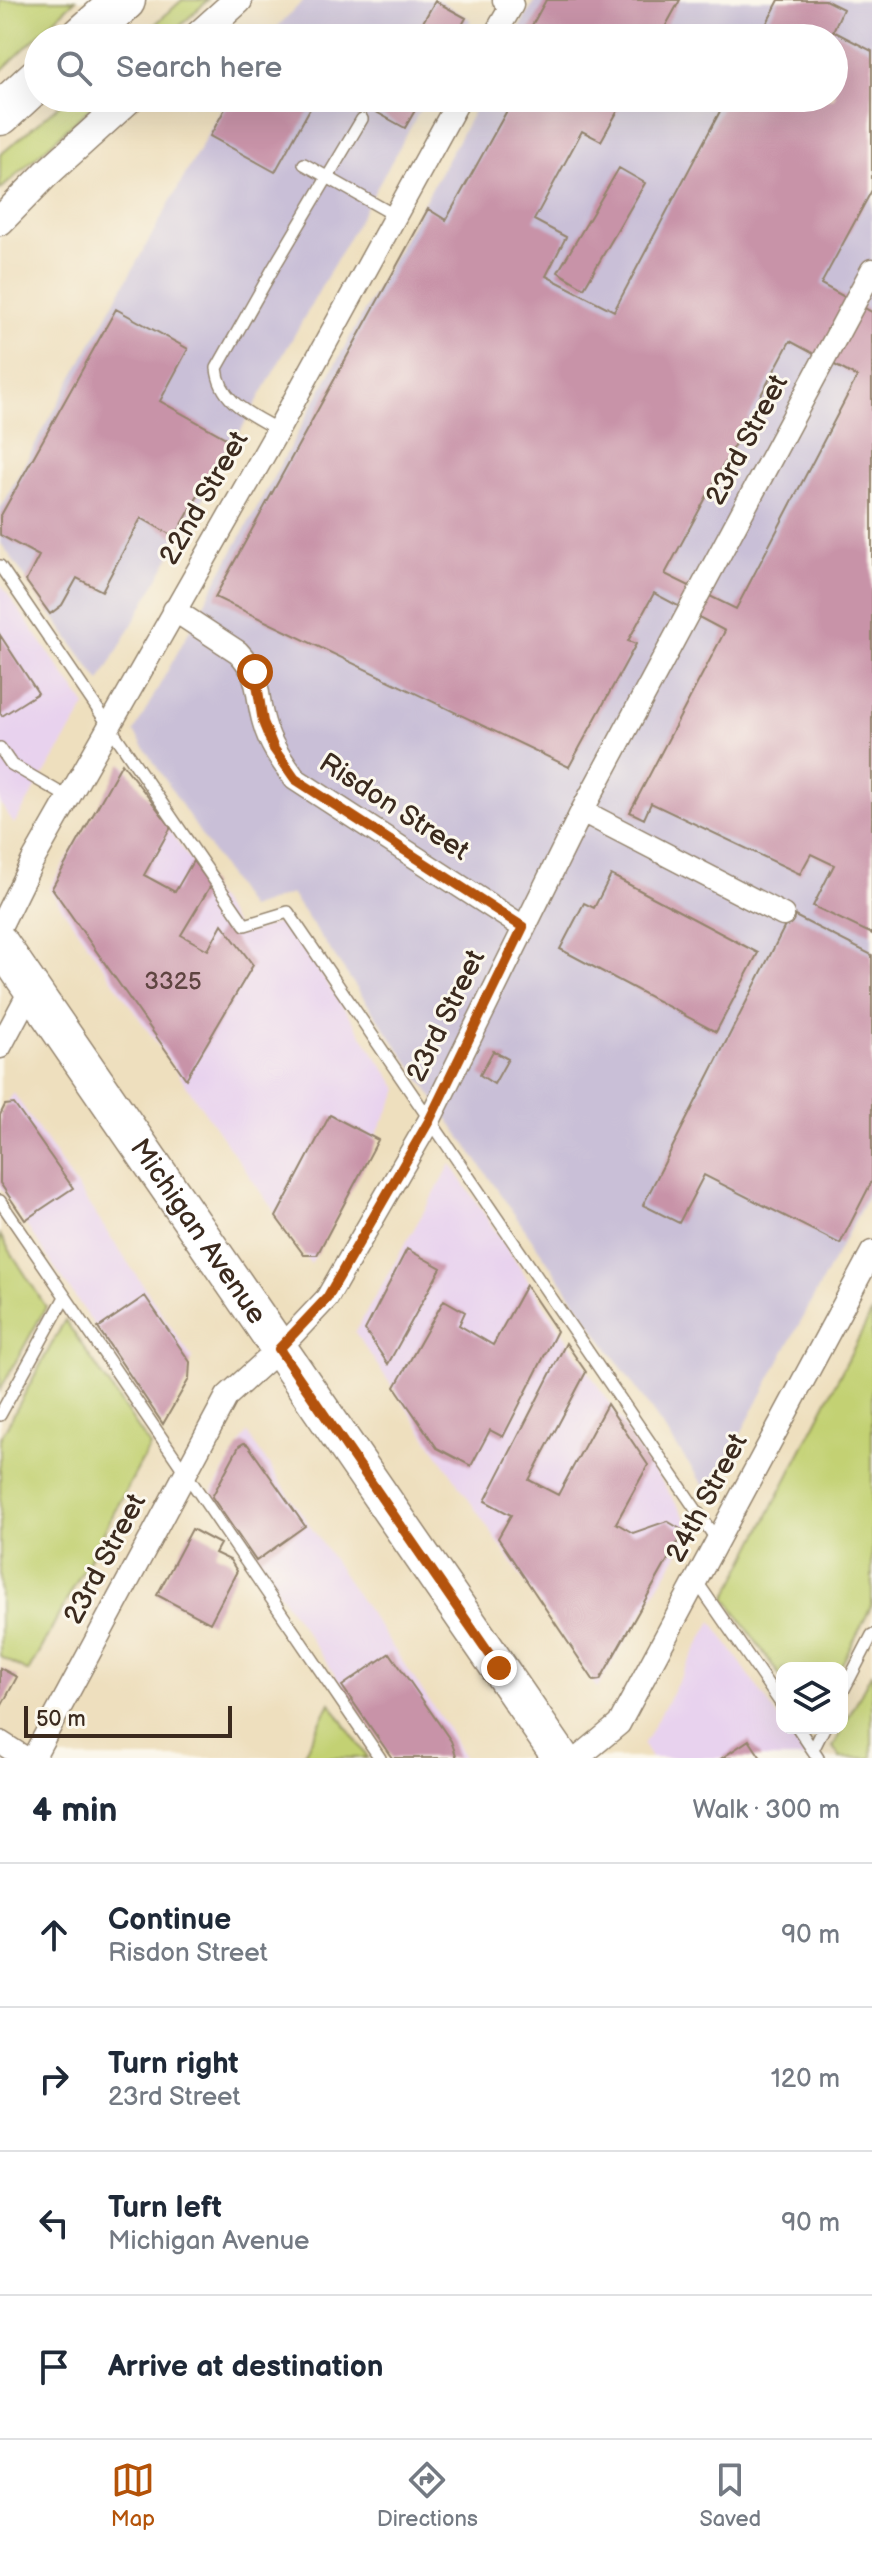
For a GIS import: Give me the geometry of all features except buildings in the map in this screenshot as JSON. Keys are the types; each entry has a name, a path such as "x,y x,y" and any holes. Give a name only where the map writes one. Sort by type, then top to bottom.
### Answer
{"highway":[{"path":"97,24 124,0"},
{"path":"0,114 24,92"}],"main road":[{"name":"Michigan Avenue","path":"0,943 561,1758"}],"street":[{"path":"211,24 238,0"},
{"path":"501,24 512,5 504,0"},
{"path":"0,221 115,112"},
{"name":"22nd Street","path":"0,927 32,862 278,430 452,112"},
{"name":"23rd Street","path":"33,1758 227,1396 279,1349 327,1298 429,1121 582,811 872,270"},
{"name":"Risdon Street","path":"174,610 238,652 255,672 263,722 274,749 295,779 523,927"},
{"path":"582,811 783,915"},
{"path":"0,1047 31,989"},
{"name":"24th Street","path":"578,1758 619,1724 872,1252"},
{"path":"0,1742 25,1758"}],"lane":[{"path":"278,430 235,405 219,385 217,368 362,119"},
{"path":"304,164 396,216"},
{"path":"0,566 245,925 288,912 718,1542"},
{"path":"0,748 11,764 70,798"},
{"path":"0,1201 380,1758"},
{"path":"0,1415 65,1297"},
{"path":"697,1582 776,1696"},
{"path":"848,1681 872,1635"},
{"path":"802,1734 816,1754"},
{"path":"816,1754 822,1734"}],"shaded area":[{"path":"304,0 439,0 471,20 469,24 280,24"},
{"path":"535,0 872,0 872,1188 709,1493 291,894 249,908 134,732 473,112 848,112 848,24 522,24"},
{"path":"220,112 419,112 100,682 0,542 0,508"},
{"path":"0,583 86,706 14,824 0,803"},
{"path":"124,764 242,935 285,921 399,1090 311,1264 49,889"},
{"path":"13,1092 192,1358 163,1426 0,1187 0,1114"},
{"path":"451,1164 693,1529 597,1688 355,1332"},
{"path":"247,1433 449,1730 463,1758 392,1758 211,1494"},
{"path":"712,1621 776,1714 776,1734 790,1734 806,1758 651,1758 643,1745"}],"green space":[{"path":"0,0 75,0 50,24 24,24 24,49 0,72"},
{"path":"182,0 208,0 182,24 155,24"},
{"path":"51,112 86,112 0,190 0,155"},
{"path":"0,1235 46,1307 0,1390"},
{"path":"872,1312 872,1605 843,1662 776,1662 776,1670 726,1598"},
{"path":"65,1320 150,1446 28,1672 0,1656 0,1439"},
{"path":"872,1672 872,1758 840,1758 833,1747 840,1734 848,1734 848,1718"},
{"path":"330,1703 368,1758 302,1758"}],"route":[{"path":"255,672 263,722 274,749 295,779 523,927 429,1121 327,1298 279,1349 499,1668"}]}
